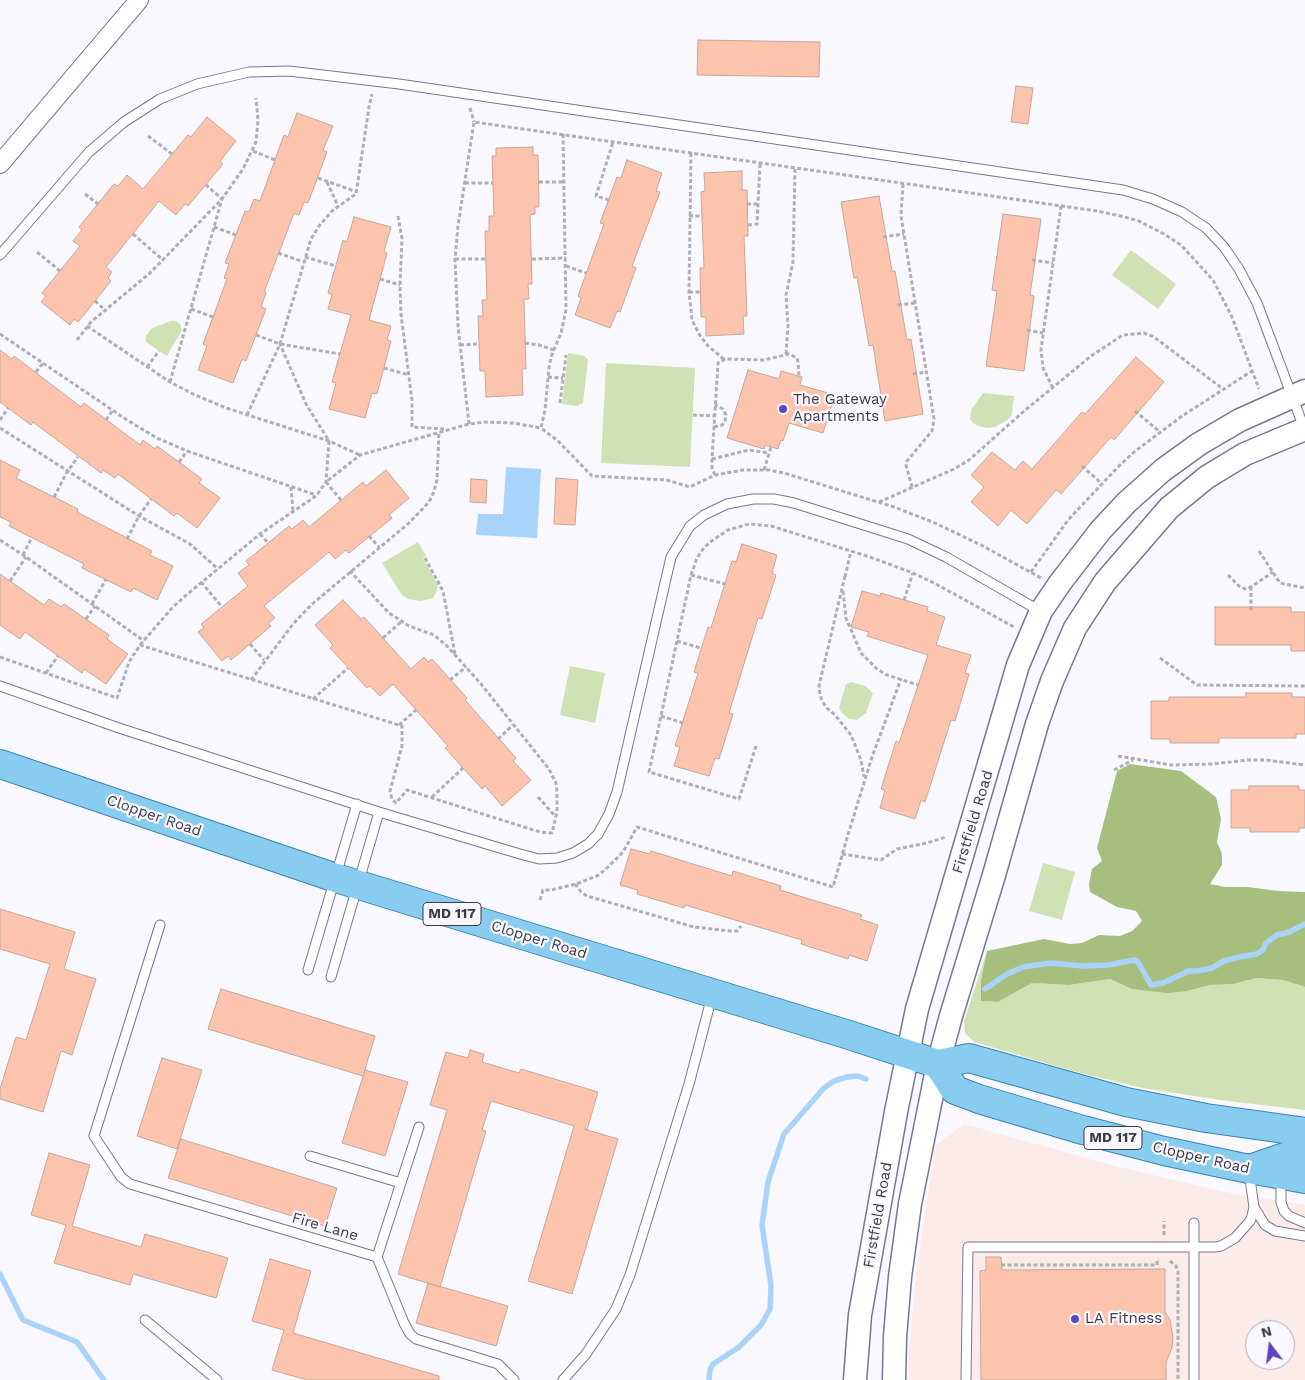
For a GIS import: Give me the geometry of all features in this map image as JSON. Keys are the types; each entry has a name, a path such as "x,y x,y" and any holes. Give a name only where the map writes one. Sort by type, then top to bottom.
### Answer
{"main road":[{"name":"Clopper Road","path":"0,764 347,882 713,993 938,1064 969,1058 1126,1102 1206,1118 1305,1132"},
{"name":"Clopper Road","path":"938,1064 955,1090 963,1093 1082,1130 1164,1151 1293,1177"},
{"path":"1249,1169 1305,1150"}],"street":[{"path":"2,157 139,0"},
{"name":"Firstfield Road","path":"854,1378 860,1315 907,1054 918,1007 1018,665 1037,609 1100,531 1127,502 1163,470 1199,444 1295,391"},
{"name":"Firstfield Road","path":"894,1380 895,1337 900,1277 910,1204 938,1064 1037,724 1052,680 1075,628 1105,582 1169,508 1207,477 1245,454 1305,430"}],"lane":[{"path":"0,255 89,152 124,122 160,100 197,84 249,72 289,71 376,81 1123,190 1153,198 1182,212 1206,228 1224,247 1239,269 1258,303 1295,391 1305,430"},
{"path":"0,686 128,731 379,812 539,858 557,858 573,853 588,844 605,823 617,792 672,557 690,526 704,515 727,504 753,499 774,499 794,503 908,539 946,557 1037,609"},
{"path":"331,977 347,882 357,804"},
{"path":"308,970 379,812"},
{"name":"Fire Lane","path":"160,926 94,1136 121,1177 130,1184 377,1257"},
{"path":"563,1380 586,1354 616,1309 630,1275 688,1084 713,993"},
{"path":"418,1127 377,1257 410,1334 416,1339 498,1364 514,1380"},
{"path":"310,1156 401,1183"},
{"path":"966,1380 968,1247 1214,1247 1228,1243 1250,1222 1254,1207 1249,1169"},
{"path":"1293,1177 1281,1194 1284,1211 1289,1216 1305,1223"},
{"path":"1254,1207 1265,1225 1275,1231 1305,1236"},
{"path":"1194,1223 1194,1380"},
{"path":"145,1320 217,1380"}],"path":[{"path":"247,415 280,344 304,260 314,234 325,218 338,206 355,196 369,108 376,81"},
{"path":"77,340 87,326 163,260 222,199 243,169 252,151 258,131 256,98"},
{"path":"469,424 455,295 455,259 474,122 1061,206 1113,214 1139,221 1181,245 1205,269 1221,292 1261,394 1295,391"},
{"path":"542,428 549,368 561,333 566,310 563,134"},
{"path":"148,136 172,154"},
{"path":"609,200 596,196 614,142"},
{"path":"252,151 275,160"},
{"path":"691,153 689,292 692,320 698,334 708,346 725,360"},
{"path":"748,225 757,224 760,164"},
{"path":"786,354 788,326 786,295 793,262 795,169"},
{"path":"318,178 356,192"},
{"path":"327,181 338,206"},
{"path":"539,182 564,182"},
{"path":"465,183 492,183"},
{"path":"903,184 901,216 934,426 930,436 907,460 906,470 912,487"},
{"path":"206,185 222,199"},
{"path":"85,194 98,204"},
{"path":"170,382 222,199"},
{"path":"747,204 758,204"},
{"path":"1053,388 1045,373 1041,358 1061,206"},
{"path":"398,216 402,239 400,285 402,328 412,401 412,427 447,430"},
{"path":"689,216 702,216"},
{"path":"214,227 236,235"},
{"path":"133,234 163,260"},
{"path":"883,237 904,234"},
{"path":"37,252 60,271"},
{"path":"278,253 336,266"},
{"path":"532,259 566,258"},
{"path":"455,259 486,259"},
{"path":"1032,260 1053,263"},
{"path":"566,266 586,273"},
{"path":"380,279 400,285"},
{"path":"689,292 700,292"},
{"path":"95,301 106,311"},
{"path":"898,305 915,303"},
{"path":"191,309 213,317"},
{"path":"87,326 170,382 195,395 247,415 329,441 360,455"},
{"path":"1027,330 1043,333"},
{"path":"878,502 954,469 969,460 1091,356 1115,339 1133,333 1144,333 1154,337 1223,389"},
{"path":"0,334 157,438 187,451 316,496"},
{"path":"256,335 280,344 340,354"},
{"path":"525,343 554,350"},
{"path":"280,344 306,404 329,441 326,482 341,500"},
{"path":"460,345 479,344"},
{"path":"147,367 159,351"},
{"path":"715,476 712,468 712,459 717,368 720,361 764,360 786,354 793,355 797,358 800,370 799,376"},
{"path":"560,403 566,355"},
{"path":"36,372 43,363"},
{"path":"384,368 409,375"},
{"path":"1031,572 1068,520 1102,482 1134,452 1160,432 1252,370"},
{"path":"913,374 926,372"},
{"path":"548,377 563,378"},
{"path":"714,427 722,425 726,415 723,408 715,405"},
{"path":"0,420 8,408"},
{"path":"106,420 113,410"},
{"path":"1135,411 1160,432"},
{"path":"693,415 714,416"},
{"path":"0,657 117,698 129,662 140,645 172,608 260,534 316,496 326,482 360,455 469,424 484,422 513,423 542,428 558,441 592,476 668,480 690,487 715,476 743,470 764,470 784,473 878,502 935,523 1048,581 1037,609 1021,631 913,573 850,551 771,526 749,524 728,530 710,542 697,558 691,575 649,772 740,800 756,746"},
{"path":"0,428 66,472 138,516 190,544 218,569"},
{"path":"251,680 264,660 299,617 350,571 414,519 429,502 437,480 439,432"},
{"path":"764,470 771,447"},
{"path":"712,459 749,450 769,453"},
{"path":"179,462 187,451"},
{"path":"54,497 66,472 78,456"},
{"path":"1082,466 1102,482"},
{"path":"291,487 293,511"},
{"path":"127,539 138,516 151,499"},
{"path":"260,534 268,544"},
{"path":"370,536 379,548"},
{"path":"10,581 25,556 32,537"},
{"path":"0,540 144,641"},
{"path":"850,551 819,686 822,701 851,735 861,760 864,777"},
{"path":"1259,551 1280,583 1305,588"},
{"path":"425,558 443,591 455,655"},
{"path":"140,645 402,726 402,746 390,788 392,799 396,803 407,790 545,833 552,833 556,817 557,793 553,776 455,655 434,635 401,622 381,606 350,571"},
{"path":"1228,575 1242,588 1251,587 1273,572"},
{"path":"904,600 913,573"},
{"path":"691,575 725,584"},
{"path":"845,576 843,593 846,618 861,653 877,669 918,685"},
{"path":"86,619 106,579"},
{"path":"201,582 222,607"},
{"path":"1251,587 1251,610"},
{"path":"383,638 401,622"},
{"path":"677,641 701,648"},
{"path":"250,644 264,660"},
{"path":"46,673 58,656"},
{"path":"1160,658 1197,685 1305,686"},
{"path":"450,680 466,667"},
{"path":"313,700 348,668"},
{"path":"540,900 542,890 575,884 597,876 615,862 637,827 833,887 872,757 901,679"},
{"path":"398,725 416,710"},
{"path":"660,716 682,723"},
{"path":"498,738 513,725"},
{"path":"1118,756 1170,765 1198,765 1248,760 1266,760 1305,765"},
{"path":"1114,770 1135,760"},
{"path":"431,798 464,768"},
{"path":"538,797 556,817"},
{"path":"842,854 881,860 897,849 950,836"},
{"path":"575,884 587,896 677,923 731,931 737,930 741,926"},
{"path":"1164,1222 1164,1235"},
{"path":"1002,1265 1157,1265 1157,1260 1172,1262 1178,1272 1178,1380"}],"shaded area":[{"path":"964,1124 1111,1165 1234,1194 1305,1205 1305,1380 909,1380 909,1351 916,1274 935,1146"}],"green space":[{"path":"1131,250 1176,284 1158,309 1112,275"},
{"path":"176,321 180,324 182,330 167,356 146,342 146,336 152,328"},
{"path":"568,353 584,356 588,359 583,403 577,406 562,404"},
{"path":"606,363 695,368 690,467 601,463"},
{"path":"983,393 1014,396 1012,414 1009,419 995,427 987,428 973,423 970,419 971,410"},
{"path":"418,542 426,556 423,558 438,585 433,598 420,601 408,599 402,595 382,563"},
{"path":"570,666 605,673 595,723 560,715"},
{"path":"851,682 865,686 873,693 866,713 857,720 849,719 839,708 846,684"},
{"path":"1130,764 1181,771 1216,797 1221,819 1217,842 1222,854 1222,865 1210,884 1225,887 1305,892 1305,987 1283,980 1256,978 1234,984 1210,985 1187,991 1167,993 1132,989 1110,979 1069,985 1032,983 998,1002 981,1001 981,980 987,951 1044,939 1070,944 1082,943 1099,935 1120,936 1132,931 1142,921 1136,911 1117,907 1090,892 1089,884 1092,869 1102,861 1097,848 1117,771"},
{"path":"1043,863 1075,872 1062,920 1029,911"},
{"path":"987,951 981,980 982,1001 998,1002 1032,983 1069,985 1110,979 1132,989 1187,991 1210,985 1234,984 1256,978 1283,980 1305,987 1305,1110 1220,1100 1143,1088 1077,1072 974,1042 965,1033 964,1021"}],"water":[{"path":"506,467 541,469 537,538 476,534 478,514 503,514"}],"building":[{"path":"698,40 820,42 819,77 697,75"},
{"path":"1016,86 1033,88 1028,124 1011,122"},
{"path":"297,113 333,126 323,150 327,152 308,203 304,202 299,215 294,213 264,292 266,293 261,307 266,309 246,361 242,359 233,383 198,370 207,346 203,344 227,279 224,278 229,264 225,263 245,211 249,212 254,199 260,201 284,135 288,137"},
{"path":"207,117 236,141 220,161 223,164 188,206 185,204 176,215 159,201 106,267 112,272 108,278 111,281 78,322 74,319 70,325 41,302 46,296 42,293 80,246 73,241 82,230 79,227 114,184 118,186 127,175 143,189 188,135 191,137"},
{"path":"533,147 533,155 538,155 539,207 535,207 535,214 530,215 532,284 528,284 529,299 524,299 526,369 522,369 523,395 486,397 485,371 480,371 478,316 483,316 482,300 487,300 485,231 489,231 489,216 494,216 492,156 496,156 496,148"},
{"path":"627,160 662,173 656,191 660,192 632,266 636,268 620,312 617,311 610,328 575,315 581,298 578,296 604,224 600,223 617,177 621,178"},
{"path":"742,171 742,190 747,190 748,236 744,236 747,316 743,316 744,334 706,336 706,317 701,317 700,268 704,268 701,192 705,191 704,173"},
{"path":"879,196 892,271 895,271 907,340 911,339 923,414 885,421 873,345 869,346 857,277 854,278 841,202"},
{"path":"1003,214 1041,219 1030,295 1034,296 1024,371 986,366 997,291 992,290"},
{"path":"354,217 391,227 384,251 387,253 369,320 391,326 387,340 391,341 377,394 372,393 365,418 329,409 336,383 332,382 351,315 328,309 332,294 328,293 343,240 347,242"},
{"path":"0,350 12,359 14,356 81,407 84,403 140,445 143,440 155,449 157,446 202,479 199,483 220,498 197,528 177,513 174,516 118,474 115,478 103,470 101,473 33,422 31,425 0,402"},
{"path":"1136,357 1164,382 1114,440 1111,437 1061,494 1056,490 1027,524 1011,510 998,526 971,502 984,487 971,475 992,452 1015,470 1023,461 1032,469 1082,412 1085,414"},
{"name":"The Gateway Apartments","path":"748,370 779,379 781,371 802,377 800,385 835,395 823,433 789,423 778,449 765,445 764,449 727,438"},
{"path":"0,460 20,470 16,478 78,509 77,512 152,551 150,555 173,566 157,600 133,588 131,592 82,568 84,564 9,526 11,522 0,517"},
{"path":"386,470 409,498 389,515 392,518 349,553 346,550 335,559 329,552 264,606 275,618 268,623 271,626 231,660 228,656 222,661 198,632 204,628 201,624 248,586 238,573 249,565 246,561 289,526 292,529 303,520 309,527 363,482 366,486"},
{"path":"556,478 578,480 575,525 554,524"},
{"path":"471,479 487,480 486,503 470,502"},
{"path":"742,544 777,555 772,573 776,575 762,619 758,618 729,713 733,714 719,759 715,758 709,776 674,766 680,747 675,746 698,673 694,672 708,627 711,628 732,561 736,562"},
{"path":"0,574 44,605 49,599 61,607 64,604 109,635 107,639 128,654 106,684 84,669 82,673 25,632 20,639 0,625"},
{"path":"862,591 880,596 881,593 928,607 927,611 945,617 936,645 971,655 965,673 969,674 955,721 951,720 925,802 921,800 915,819 880,808 885,790 881,789 896,741 899,743 928,655 867,636 869,632 851,627"},
{"path":"343,600 361,619 364,617 411,669 424,657 428,662 432,659 467,698 465,700 516,758 513,761 531,780 502,806 485,786 482,789 445,748 448,746 393,684 380,696 370,686 367,688 330,648 333,645 315,625"},
{"path":"1215,607 1291,607 1291,612 1305,612 1305,651 1291,651 1291,645 1215,645"},
{"path":"1246,693 1292,693 1292,697 1305,697 1305,734 1296,734 1296,738 1219,738 1219,743 1170,743 1170,739 1151,739 1151,701 1169,701 1169,697 1246,697"},
{"path":"1249,786 1299,786 1299,790 1305,790 1305,828 1299,828 1299,832 1250,832 1250,828 1231,828 1231,790 1249,790"},
{"path":"631,849 650,854 651,851 732,876 733,871 781,886 780,890 862,915 860,919 878,925 867,961 849,955 848,959 801,944 802,940 685,905 684,908 637,894 638,890 620,885"},
{"path":"0,909 75,932 64,969 96,979 72,1055 61,1051 43,1112 0,1099 0,1089 16,1037 26,1040 50,964 0,949"},
{"path":"221,989 375,1036 363,1076 208,1029"},
{"path":"470,1050 484,1054 482,1062 519,1073 521,1069 598,1092 587,1130 618,1139 572,1294 528,1281 574,1126 491,1101 482,1130 486,1131 440,1287 398,1274 447,1110 430,1105 446,1052 468,1058"},
{"path":"162,1058 202,1070 177,1149 137,1136"},
{"path":"365,1070 408,1082 385,1156 342,1143"},
{"path":"181,1139 337,1188 325,1226 168,1178"},
{"path":"49,1153 90,1165 72,1226 141,1247 145,1234 228,1258 216,1298 133,1274 130,1285 54,1263 66,1225 31,1215"},
{"name":"LA Fitness","path":"986,1257 1001,1257 1002,1270 1165,1269 1165,1312 1170,1320 1173,1338 1172,1348 1166,1362 1166,1380 981,1380 980,1271 986,1270"},
{"path":"270,1259 311,1271 293,1333 439,1376 439,1380 307,1380 272,1370 284,1330 252,1321"},
{"path":"428,1283 508,1306 496,1346 416,1323"}],"waterway":[{"path":"985,989 1007,974 1023,967 1051,963 1083,966 1109,965 1134,960 1138,962 1151,985 1163,983 1189,971 1212,968 1224,961 1257,954 1263,950 1266,943 1277,935 1289,932 1305,924"},
{"path":"709,1380 713,1364 739,1347 761,1325 770,1309 771,1286 762,1225 768,1182 784,1134 824,1088 834,1081 858,1076 866,1079"},
{"path":"0,1274 23,1320 77,1342 104,1380"}],"place":[{"name":"The Gateway Apartments","path":"783,409"},
{"name":"LA Fitness","path":"1075,1319"}]}
